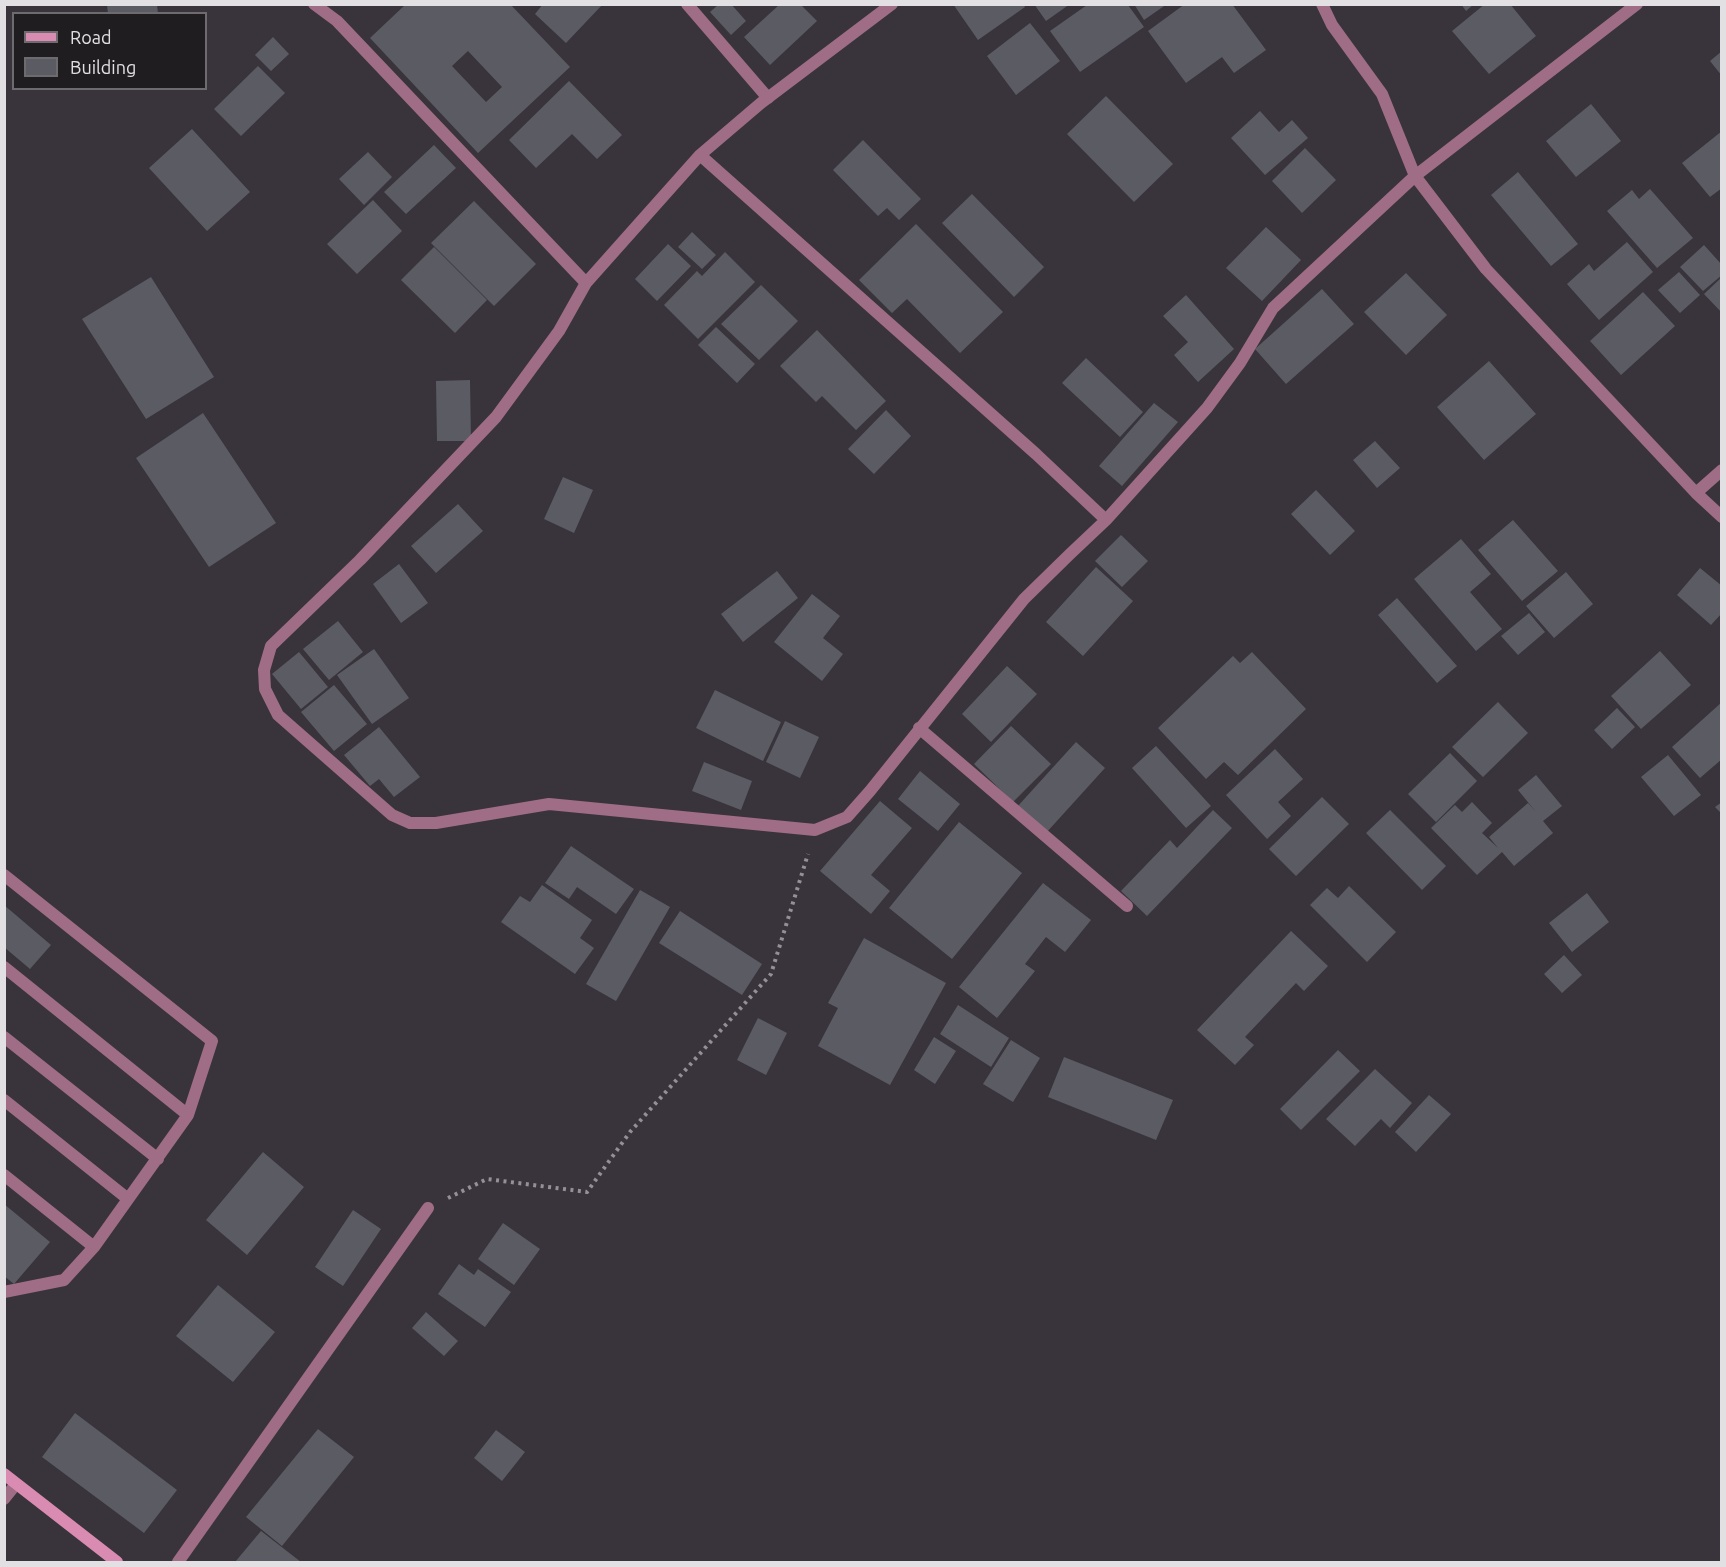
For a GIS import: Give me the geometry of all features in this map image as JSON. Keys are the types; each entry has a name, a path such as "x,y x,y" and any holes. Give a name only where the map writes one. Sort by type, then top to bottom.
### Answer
{"main road":[{"path":"4,1474 117,1563"}],"street":[{"path":"314,4 337,21 586,283"},
{"path":"687,4 768,98"},
{"path":"892,4 768,98 700,154 586,283 559,331 496,417 360,560 271,646 264,670 265,688 278,715 392,815 410,823 436,823 549,804 815,830 847,817 1024,599 1106,520 1207,408 1240,363 1273,308 1415,176 1637,4"},
{"path":"1322,4 1332,25 1382,94 1415,176 1486,269 1722,518"},
{"path":"700,154 1036,454 1106,520"},
{"path":"1696,493 1722,470"},
{"path":"919,728 1127,906"},
{"path":"4,875 212,1041 188,1115 94,1247 64,1280 4,1292"},
{"path":"4,968 188,1115"},
{"path":"4,1037 158,1159"},
{"path":"4,1100 128,1199"},
{"path":"4,1175 94,1247"},
{"path":"178,1563 428,1208"},
{"path":"4,1499 16,1484"}],"path":[{"path":"428,1208 487,1179 587,1192 630,1132 771,974 815,830"}],"building":[{"path":"107,4 157,4 158,12 108,12"},
{"path":"406,4 510,4 570,67 478,153 370,38","holes":["468,51 502,87 486,102 452,66"]},
{"path":"543,4 603,4 566,43 535,14"},
{"path":"719,4 731,4 746,21 731,35 710,12"},
{"path":"953,4 1023,4 1025,7 978,40"},
{"path":"1034,4 1070,4 1046,21"},
{"path":"1134,4 1167,4 1144,20"},
{"path":"1185,4 1232,4 1266,50 1234,73 1222,57 1186,83 1148,31"},
{"path":"1461,4 1474,4 1466,11"},
{"path":"1485,4 1510,4 1536,36 1489,74 1452,31"},
{"path":"779,5 801,5 817,21 770,65 744,37"},
{"path":"1087,5 1128,5 1144,27 1080,72 1050,31"},
{"path":"1030,23 1060,61 1016,95 987,56"},
{"path":"273,37 289,54 271,71 255,55"},
{"path":"1722,51 1722,76 1710,61"},
{"path":"258,66 285,93 241,136 214,109"},
{"path":"569,81 622,135 597,159 572,134 536,168 509,140"},
{"path":"1106,96 1173,164 1134,202 1067,134"},
{"path":"1591,104 1621,141 1576,177 1546,141"},
{"path":"1260,111 1279,132 1292,120 1308,138 1265,175 1231,138"},
{"path":"192,129 250,192 207,231 149,168"},
{"path":"1722,131 1722,188 1710,197 1682,163"},
{"path":"863,140 921,199 899,220 887,208 878,216 833,170"},
{"path":"434,145 456,168 406,214 384,192"},
{"path":"1305,148 1336,180 1302,213 1272,181"},
{"path":"368,152 392,177 364,205 339,179"},
{"path":"1518,172 1578,244 1551,266 1491,195"},
{"path":"1650,189 1693,238 1657,268 1607,211 1632,190 1639,199"},
{"path":"972,194 1044,267 1014,297 942,223"},
{"path":"373,200 402,231 357,274 327,244"},
{"path":"474,201 536,264 494,306 431,243"},
{"path":"916,224 1003,312 960,353 907,299 892,313 859,280"},
{"path":"1266,227 1301,260 1262,301 1226,268"},
{"path":"692,232 716,255 702,269 678,247"},
{"path":"1627,242 1653,272 1599,320 1567,284 1589,264 1594,271"},
{"path":"668,244 691,266 657,301 635,279"},
{"path":"1704,245 1722,265 1722,275 1703,291 1680,267"},
{"path":"434,247 487,300 455,333 401,280"},
{"path":"725,252 755,282 698,339 664,305 697,271 702,276"},
{"path":"1679,272 1700,295 1680,313 1658,290"},
{"path":"1406,273 1447,315 1406,355 1364,312"},
{"path":"151,277 214,377 146,419 82,319"},
{"path":"1722,277 1722,313 1704,294"},
{"path":"761,285 798,321 759,360 721,324"},
{"path":"1322,289 1354,324 1286,384 1255,349"},
{"path":"1643,292 1675,326 1621,375 1590,341"},
{"path":"1186,295 1234,349 1198,382 1174,355 1188,342 1163,316"},
{"path":"716,327 755,364 737,383 698,345"},
{"path":"817,330 886,401 856,430 822,396 816,402 780,366"},
{"path":"1086,358 1143,412 1120,437 1062,383"},
{"path":"1489,361 1536,414 1484,460 1437,407"},
{"path":"470,380 471,441 437,441 436,381"},
{"path":"1154,403 1178,422 1122,486 1099,466"},
{"path":"886,410 911,436 874,474 848,449"},
{"path":"203,413 276,523 209,567 136,458"},
{"path":"1375,441 1400,468 1377,488 1353,460"},
{"path":"563,477 593,490 574,533 544,519"},
{"path":"1316,490 1355,531 1330,555 1291,514"},
{"path":"458,504 483,531 436,573 411,546"},
{"path":"1513,520 1558,571 1522,601 1478,550"},
{"path":"1121,535 1148,561 1122,587 1095,561"},
{"path":"1461,539 1491,574 1470,592 1502,629 1476,651 1414,579"},
{"path":"399,564 428,603 401,623 373,584"},
{"path":"1096,567 1133,601 1083,656 1046,622"},
{"path":"1700,568 1722,586 1722,613 1711,625 1677,595"},
{"path":"777,571 798,598 743,642 721,614"},
{"path":"1566,572 1593,604 1554,638 1526,606"},
{"path":"812,594 840,616 823,638 843,654 822,681 774,642"},
{"path":"1397,598 1457,666 1437,683 1378,615"},
{"path":"1529,613 1545,632 1518,655 1501,636"},
{"path":"338,621 363,652 329,680 303,649"},
{"path":"374,649 409,698 372,724 337,675"},
{"path":"1660,651 1691,685 1641,729 1611,696"},
{"path":"299,652 328,687 301,709 272,674"},
{"path":"1252,652 1306,709 1238,775 1224,762 1206,779 1158,728 1233,656 1240,663"},
{"path":"1007,666 1037,694 991,742 962,714"},
{"path":"334,685 367,724 334,751 301,712"},
{"path":"715,690 781,722 763,761 696,728"},
{"path":"1498,702 1528,733 1483,777 1452,747"},
{"path":"1722,702 1722,759 1700,778 1672,747"},
{"path":"1617,708 1635,727 1612,749 1594,730"},
{"path":"785,721 819,737 800,778 766,762"},
{"path":"1011,726 1051,764 1013,802 974,764"},
{"path":"379,727 420,777 394,797 379,779 370,786 344,755"},
{"path":"1076,742 1105,768 1046,833 1017,807"},
{"path":"1156,746 1211,806 1186,828 1132,768"},
{"path":"1275,749 1303,779 1278,802 1291,816 1267,839 1226,795"},
{"path":"1450,753 1477,781 1436,822 1408,794"},
{"path":"1668,755 1701,795 1674,816 1641,777"},
{"path":"704,762 752,781 741,810 692,791"},
{"path":"920,771 960,804 938,831 898,799"},
{"path":"1536,775 1562,806 1543,821 1553,833 1514,866 1502,852 1477,875 1431,828 1455,805 1462,812 1472,802 1492,823 1482,833 1498,848 1489,837 1528,803 1536,812 1518,790"},
{"path":"1322,797 1349,824 1296,876 1269,849"},
{"path":"880,801 912,828 871,875 890,891 871,914 820,871"},
{"path":"1722,802 1722,814 1715,807"},
{"path":"1213,810 1232,828 1147,916 1121,891 1170,840 1177,848"},
{"path":"1390,810 1446,866 1422,890 1366,833"},
{"path":"959,822 1022,873 952,959 889,908"},
{"path":"571,846 634,889 616,914 577,887 569,899 545,883"},
{"path":"1043,883 1091,920 1065,952 1046,937 1025,964 1035,971 997,1018 959,987"},
{"path":"542,885 592,920 580,938 594,948 575,974 501,922 520,896 530,902"},
{"path":"1349,886 1396,932 1367,962 1310,905 1327,888 1338,898"},
{"path":"640,890 670,907 616,1001 586,984"},
{"path":"1587,893 1609,922 1572,952 1549,923"},
{"path":"4,905 51,945 30,969 4,947"},
{"path":"680,911 762,964 742,995 659,943"},
{"path":"1291,931 1328,966 1304,991 1296,983 1245,1037 1254,1045 1235,1065 1197,1030"},
{"path":"864,938 946,983 890,1085 818,1046 838,1008 828,1003"},
{"path":"1564,955 1582,975 1562,993 1544,974"},
{"path":"958,1005 1009,1038 991,1067 940,1034"},
{"path":"758,1018 787,1033 766,1075 737,1060"},
{"path":"934,1037 956,1051 935,1084 914,1070"},
{"path":"1011,1040 1040,1058 1013,1102 983,1084"},
{"path":"1338,1050 1360,1071 1301,1130 1280,1109"},
{"path":"1064,1057 1173,1100 1156,1140 1048,1097"},
{"path":"1375,1069 1412,1103 1390,1128 1381,1119 1355,1146 1326,1119"},
{"path":"1429,1095 1451,1114 1416,1152 1395,1132"},
{"path":"263,1152 304,1187 247,1255 206,1220"},
{"path":"4,1204 50,1242 14,1284 4,1276"},
{"path":"353,1210 381,1229 343,1286 315,1267"},
{"path":"503,1223 540,1249 514,1285 478,1259"},
{"path":"459,1264 474,1275 478,1269 511,1292 485,1327 438,1294"},
{"path":"218,1285 275,1332 233,1382 176,1336"},
{"path":"426,1312 458,1341 444,1356 412,1328"},
{"path":"75,1413 177,1490 144,1533 42,1457"},
{"path":"318,1429 354,1457 282,1546 246,1517"},
{"path":"496,1430 525,1452 502,1481 474,1458"},
{"path":"261,1531 301,1562 235,1562"}]}
